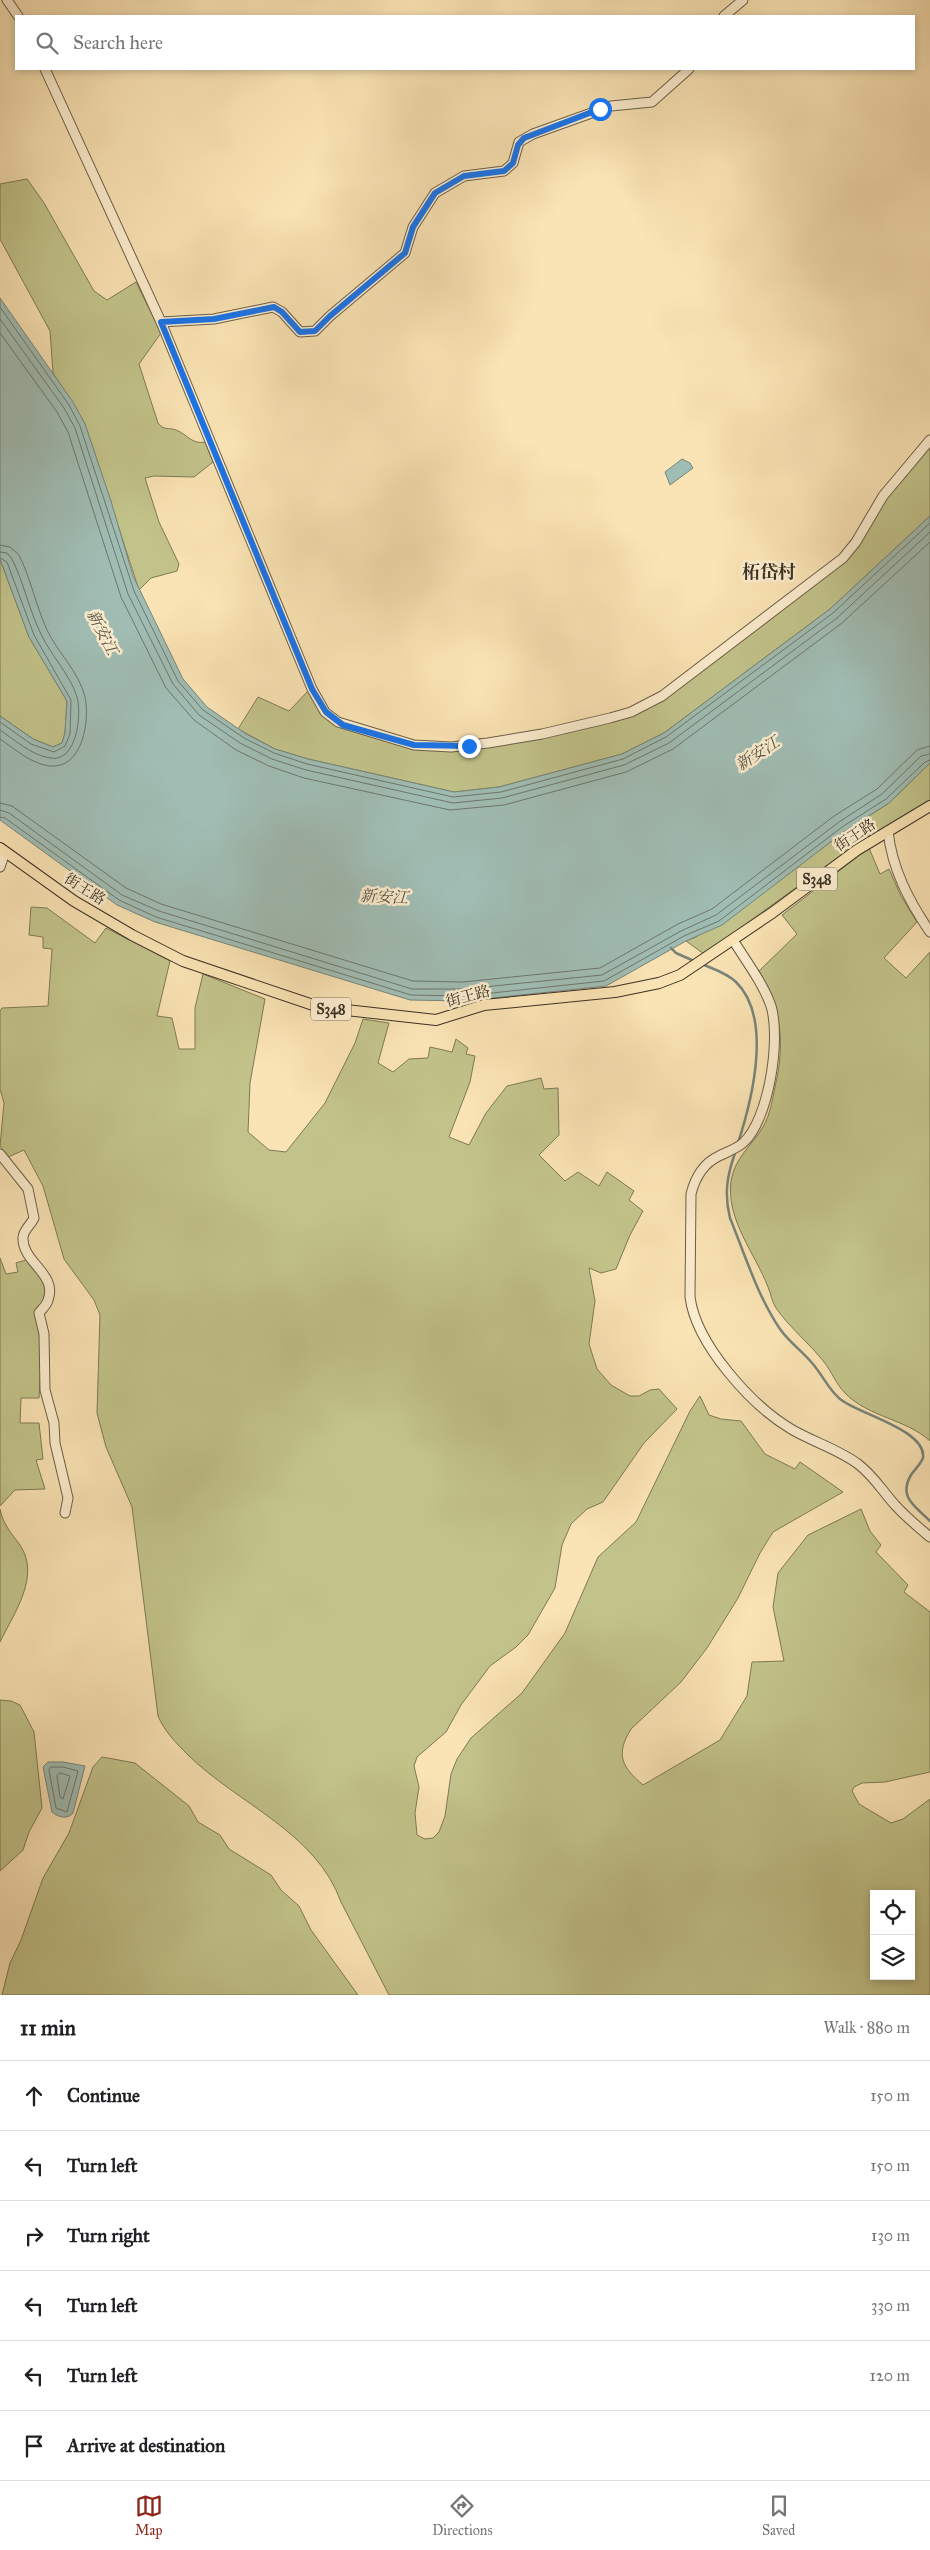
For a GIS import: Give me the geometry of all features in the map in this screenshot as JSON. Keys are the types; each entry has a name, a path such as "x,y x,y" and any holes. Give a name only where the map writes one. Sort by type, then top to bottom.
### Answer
{"main road":[{"name":"街王路","path":"3,850 74,901 164,952 219,974 319,1007 436,1020 484,1005 615,992 652,985 680,975 733,940 857,850 930,806"}],"street":[{"path":"7,0 17,15"},
{"path":"725,15 743,0"},
{"path":"45,70 161,322 312,689 326,712 343,725 414,745 469,746 542,734 621,715 662,696 843,558 856,542 883,496 930,440"},
{"path":"161,322 214,319 274,307 282,312 300,332 315,331 330,316 405,253 413,227 435,193 464,176 504,171 513,163 520,142 533,134 606,108 652,102 688,70"},
{"path":"888,831 891,856 896,871 913,907 930,932"},
{"path":"0,867 3,850"},
{"path":"733,940 771,1006 775,1038 771,1075 757,1124 751,1135 739,1146 707,1163 694,1184 691,1194 690,1297 693,1313 723,1365 746,1393 792,1429 856,1463 872,1476 906,1517 930,1537"},
{"path":"0,1154 28,1189 34,1218 25,1231 23,1239 28,1254 40,1269 49,1285 48,1301 39,1313 44,1334 45,1390 54,1423 55,1443 68,1498 65,1513"}],"green space":[{"path":"27,179 44,203 94,291 107,300 136,282 161,333 139,364 158,423 164,428 180,432 193,441 205,442 213,462 194,477 154,476 145,478 159,522 179,564 177,571 151,578 139,590 85,424 53,373 50,331 0,239 0,184"},
{"path":"930,446 930,516 830,609 664,733 622,754 499,787 454,792 308,759 275,749 238,729 258,697 289,711 309,690 337,726 415,748 466,750 555,735 660,702 837,567 880,503"},
{"path":"0,559 29,637 67,701 65,733 62,743 53,747 33,739 0,716"},
{"path":"930,763 930,800 925,804 854,846 704,954 686,941 696,937 846,831 889,803"},
{"path":"869,848 880,874 889,869 901,896 917,922 884,958 906,978 930,952 930,1441 910,1428 865,1408 854,1401 845,1393 818,1355 781,1315 775,1306 762,1274 737,1223 731,1195 731,1181 736,1165 763,1127 767,1118 772,1103 780,1056 777,1013 767,985 759,971 797,934 782,915"},
{"path":"31,907 47,908 95,943 106,928 170,961 157,1016 172,1018 179,1049 195,1049 195,1008 203,974 265,999 250,1083 248,1132 269,1150 286,1152 325,1103 355,1043 363,1019 389,1023 378,1063 393,1072 409,1059 428,1058 430,1047 452,1052 456,1039 468,1048 466,1054 475,1056 470,1082 449,1137 469,1145 486,1113 507,1086 541,1078 544,1089 558,1088 559,1135 539,1155 565,1181 578,1172 599,1186 607,1172 634,1191 629,1200 643,1211 630,1235 616,1269 601,1273 589,1268 595,1301 589,1344 597,1369 611,1385 630,1396 639,1396 650,1390 659,1389 677,1409 644,1443 603,1502 587,1509 571,1524 562,1545 555,1588 528,1635 516,1647 490,1666 461,1705 446,1732 417,1757 414,1766 419,1787 415,1813 417,1835 425,1839 433,1838 439,1832 445,1816 451,1774 457,1759 471,1738 522,1693 565,1633 598,1557 636,1522 690,1411 700,1396 709,1415 721,1419 741,1421 765,1454 795,1469 800,1462 843,1492 773,1532 760,1553 738,1598 707,1648 681,1682 631,1729 623,1746 623,1760 630,1772 643,1785 720,1740 747,1696 752,1662 784,1661 773,1607 778,1573 808,1535 861,1509 870,1531 881,1545 876,1552 908,1585 904,1592 930,1612 930,1772 885,1782 862,1783 854,1787 852,1791 859,1804 891,1823 903,1819 930,1799 930,1995 389,1995 329,1878 314,1856 274,1821 208,1773 175,1742 158,1716 132,1507 106,1447 97,1413 100,1315 94,1300 64,1259 43,1186 24,1150 8,1157 0,1146 4,1103 0,1089 0,1011 2,1008 48,1006 52,949 43,948 43,937 29,935"},
{"path":"0,1258 6,1274 18,1272 16,1263 29,1259 47,1285 46,1299 37,1312 42,1352 39,1398 21,1398 20,1423 39,1423 43,1459 36,1460 45,1489 15,1490 0,1506"},
{"path":"0,1509 5,1524 26,1557 28,1569 27,1582 23,1594 0,1642"},
{"path":"0,1700 11,1701 20,1705 34,1732 42,1808 29,1832 23,1850 0,1871"},
{"path":"102,1757 135,1763 189,1806 198,1822 220,1835 229,1849 271,1875 281,1890 299,1906 311,1930 358,1995 2,1995 10,1963 21,1940 43,1878 69,1833 93,1767"}],"water":[{"name":"新安江","path":"0,298 73,402 85,424 111,501 133,576 183,679 207,707 246,734 275,749 308,759 454,792 499,787 622,754 664,733 830,609 930,516 930,763 889,803 845,831 722,925 686,941 606,986 464,1001 410,1000 155,922 117,905 0,820 0,716 33,739 53,747 62,743 65,733 67,701 29,637 0,559"},
{"path":"682,459 690,463 693,468 670,485 665,472"},
{"path":"48,1762 63,1762 85,1766 71,1815 65,1817 52,1812 43,1767"}],"waterway":[{"path":"671,948 676,953 694,961"},
{"path":"702,964 736,982 747,997 754,1016 757,1037 756,1060 749,1105 738,1143"},
{"path":"735,1153 727,1185 730,1218 758,1290 772,1317 784,1334 812,1363 840,1399 903,1431 914,1439 921,1448 923,1458 911,1475 906,1489 910,1501 930,1521"}],"district":[{"name":"柘岱村","path":"769,572"}],"route":[{"path":"469,746 432,747 414,745 376,732 343,725 326,712 312,689 161,322 237,316 274,307 282,312 295,329 303,334 315,331 325,320 407,251 413,227 435,193 470,174 485,175 504,171 513,163 518,145 524,138 600,109"}]}
